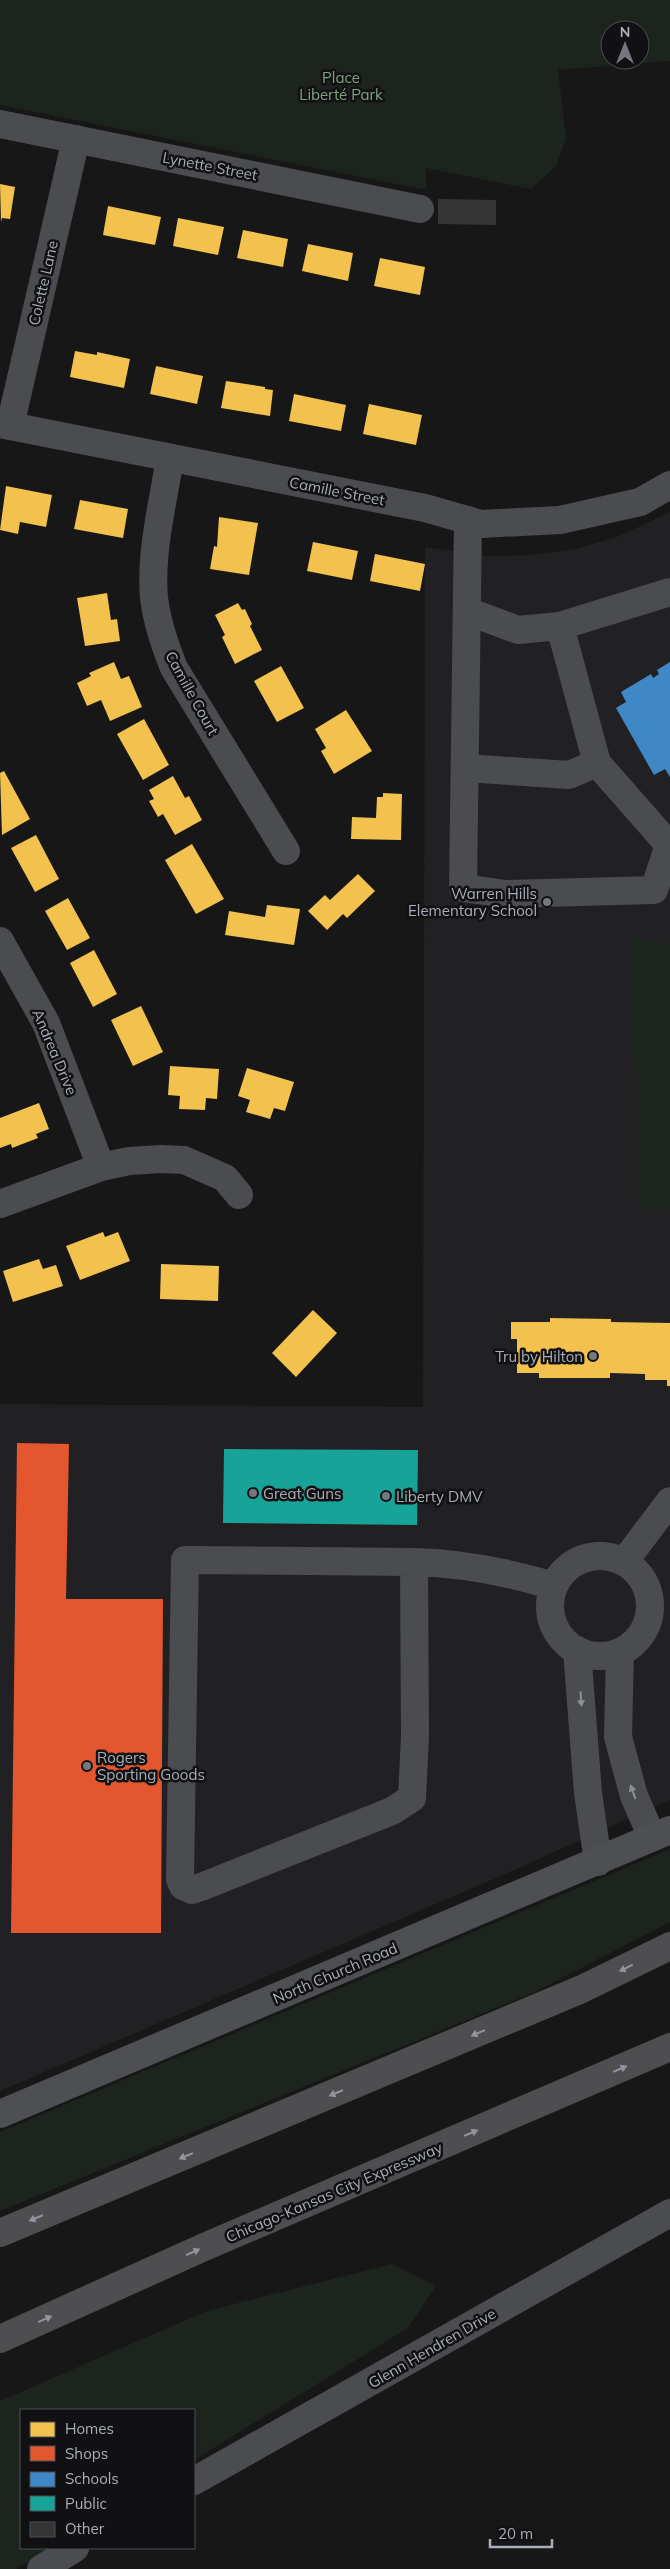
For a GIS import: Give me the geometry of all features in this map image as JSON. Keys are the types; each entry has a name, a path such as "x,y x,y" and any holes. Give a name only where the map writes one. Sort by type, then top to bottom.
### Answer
{"highway":[{"path":"0,2234 582,1990 670,1946"},
{"name":"Chicago-Kansas City Expressway","path":"0,2339 211,2244 670,2047"}],"main road":[{"name":"North Church Road","path":"0,2114 598,1862 661,1833"}],"street":[{"name":"Lynette Street","path":"0,124 420,209"},
{"name":"Colette Lane","path":"5,425 76,139"},
{"name":"Camille Street","path":"5,425 425,508 481,524 560,520 640,502 670,485"},
{"name":"Camille Court","path":"170,458 153,571 154,600 163,642 174,668 286,851"},
{"path":"468,520 463,888 506,894 654,890 669,845 596,763 560,626"},
{"path":"467,611 518,630 560,626 670,592"},
{"path":"465,768 569,774 596,763"},
{"name":"Andrea Drive","path":"0,941 46,1023 100,1167"},
{"path":"0,1204 100,1167 137,1160 184,1160 224,1178 239,1195"},
{"path":"624,1562 670,1500"},
{"path":"590,1557 613,1558 624,1562 642,1579 648,1596 649,1614 639,1636 620,1652 598,1656 578,1650 567,1644 553,1623 550,1598 554,1586 568,1567 590,1557"},
{"path":"414,1562 415,1736 412,1798 392,1811 201,1887 192,1890 184,1886 180,1879 185,1560 414,1562 451,1563 481,1567 554,1586"},
{"path":"578,1650 587,1784 598,1862"},
{"path":"620,1652 618,1737 634,1796 661,1833"},
{"name":"Glenn Hendren Drive","path":"195,2480 670,2213"},
{"path":"41,2569 73,2549"}],"shaded area":[{"path":"670,512 670,1800 494,1879 0,2091 0,1404 423,1407 425,547 489,556 530,555 571,550 617,537"}],"green space":[{"name":"Place Liberté Park","path":"0,0 670,0 670,61 650,63 650,20 600,20 600,67 558,70 566,138 556,166 531,189 426,168 426,190 0,105"},
{"path":"631,936 670,945 670,1209 639,1210"},
{"path":"670,1849 670,1922 535,1992 0,2211 0,2132"},
{"path":"392,2264 436,2286 408,2328 195,2459 195,2409 20,2409 20,2549 48,2549 16,2569 0,2569 0,2401 207,2311"}],"building: Homes":[{"path":"0,184 15,187 10,219 2,218 1,222"},
{"path":"108,206 161,217 155,245 103,235"},
{"path":"178,218 224,227 218,255 173,246"},
{"path":"243,230 288,239 283,267 237,258"},
{"path":"308,244 353,253 348,281 302,271"},
{"path":"380,258 425,267 420,295 374,286"},
{"path":"75,351 97,355 97,352 130,359 124,388 70,377"},
{"path":"156,366 203,376 197,404 150,394"},
{"path":"226,381 273,390 270,416 221,408"},
{"path":"294,394 346,405 341,431 289,421"},
{"path":"369,404 422,415 416,445 363,434"},
{"path":"6,486 52,495 46,527 20,522 18,534 0,530"},
{"path":"80,500 128,509 123,538 74,529"},
{"path":"219,517 258,523 249,575 210,569 214,546 217,547"},
{"path":"313,542 358,551 352,580 307,571"},
{"path":"375,554 425,564 420,591 370,581"},
{"path":"107,593 111,620 117,619 120,641 85,646 77,598"},
{"path":"238,603 242,610 245,609 252,624 250,626 262,650 235,664 222,637 225,635 215,615"},
{"path":"114,662 121,679 129,676 142,707 110,721 101,700 87,706 77,683 91,676 89,673"},
{"path":"281,666 304,708 277,722 254,681"},
{"path":"346,710 372,751 334,774 321,751 326,748 315,729"},
{"path":"144,719 169,765 143,780 117,734"},
{"path":"4,771 30,819 2,835 0,773"},
{"path":"173,776 185,798 189,796 202,820 175,835 163,814 158,817 149,801 154,799 149,790"},
{"path":"383,793 402,794 401,840 351,839 352,817 376,818 377,797 383,797"},
{"path":"36,835 59,879 35,892 11,848"},
{"path":"192,844 224,899 196,914 165,860"},
{"path":"358,874 375,891 347,918 343,914 327,930 308,911 325,895 330,900"},
{"path":"68,898 90,938 67,950 45,911"},
{"path":"267,905 300,909 294,945 225,935 229,911 265,917"},
{"path":"94,950 117,994 93,1007 70,963"},
{"path":"141,1006 163,1052 133,1066 111,1020"},
{"path":"170,1066 219,1069 217,1099 206,1098 205,1110 179,1109 180,1096 168,1095"},
{"path":"247,1068 294,1082 285,1111 274,1108 270,1119 246,1112 250,1100 238,1096"},
{"path":"39,1103 49,1129 36,1134 38,1138 12,1148 11,1144 0,1148 0,1118"},
{"path":"103,1232 105,1237 118,1232 130,1261 80,1280 66,1246"},
{"path":"39,1259 43,1269 56,1265 63,1286 13,1302 3,1271"},
{"path":"161,1264 219,1266 218,1301 160,1299"},
{"path":"313,1310 337,1333 296,1377 272,1353"},
{"name":"Tru by Hilton","path":"550,1318 611,1319 611,1322 670,1323 670,1386 667,1386 667,1380 645,1380 645,1374 610,1373 610,1378 539,1378 539,1373 517,1373 517,1339 511,1339 511,1322 550,1322"}],"building: Shops":[{"name":"Rogers Sporting Goods","path":"17,1443 69,1444 66,1599 163,1599 161,1933 11,1933"}],"building: Schools":[{"path":"670,662 670,777 665,769 654,775 616,708 626,702 621,692 651,674 653,678 659,674 657,670"}],"building: Public":[{"path":"224,1449 418,1450 417,1525 223,1523"}],"building: Other":[{"path":"438,199 496,200 496,225 438,224"}],"place":[{"name":"Warren Hills Elementary School","path":"547,902"},
{"name":"Tru by Hilton","path":"593,1356"},
{"name":"Great Guns","path":"253,1493"},
{"name":"Liberty DMV","path":"386,1496"},
{"name":"Rogers Sporting Goods","path":"87,1766"}]}
